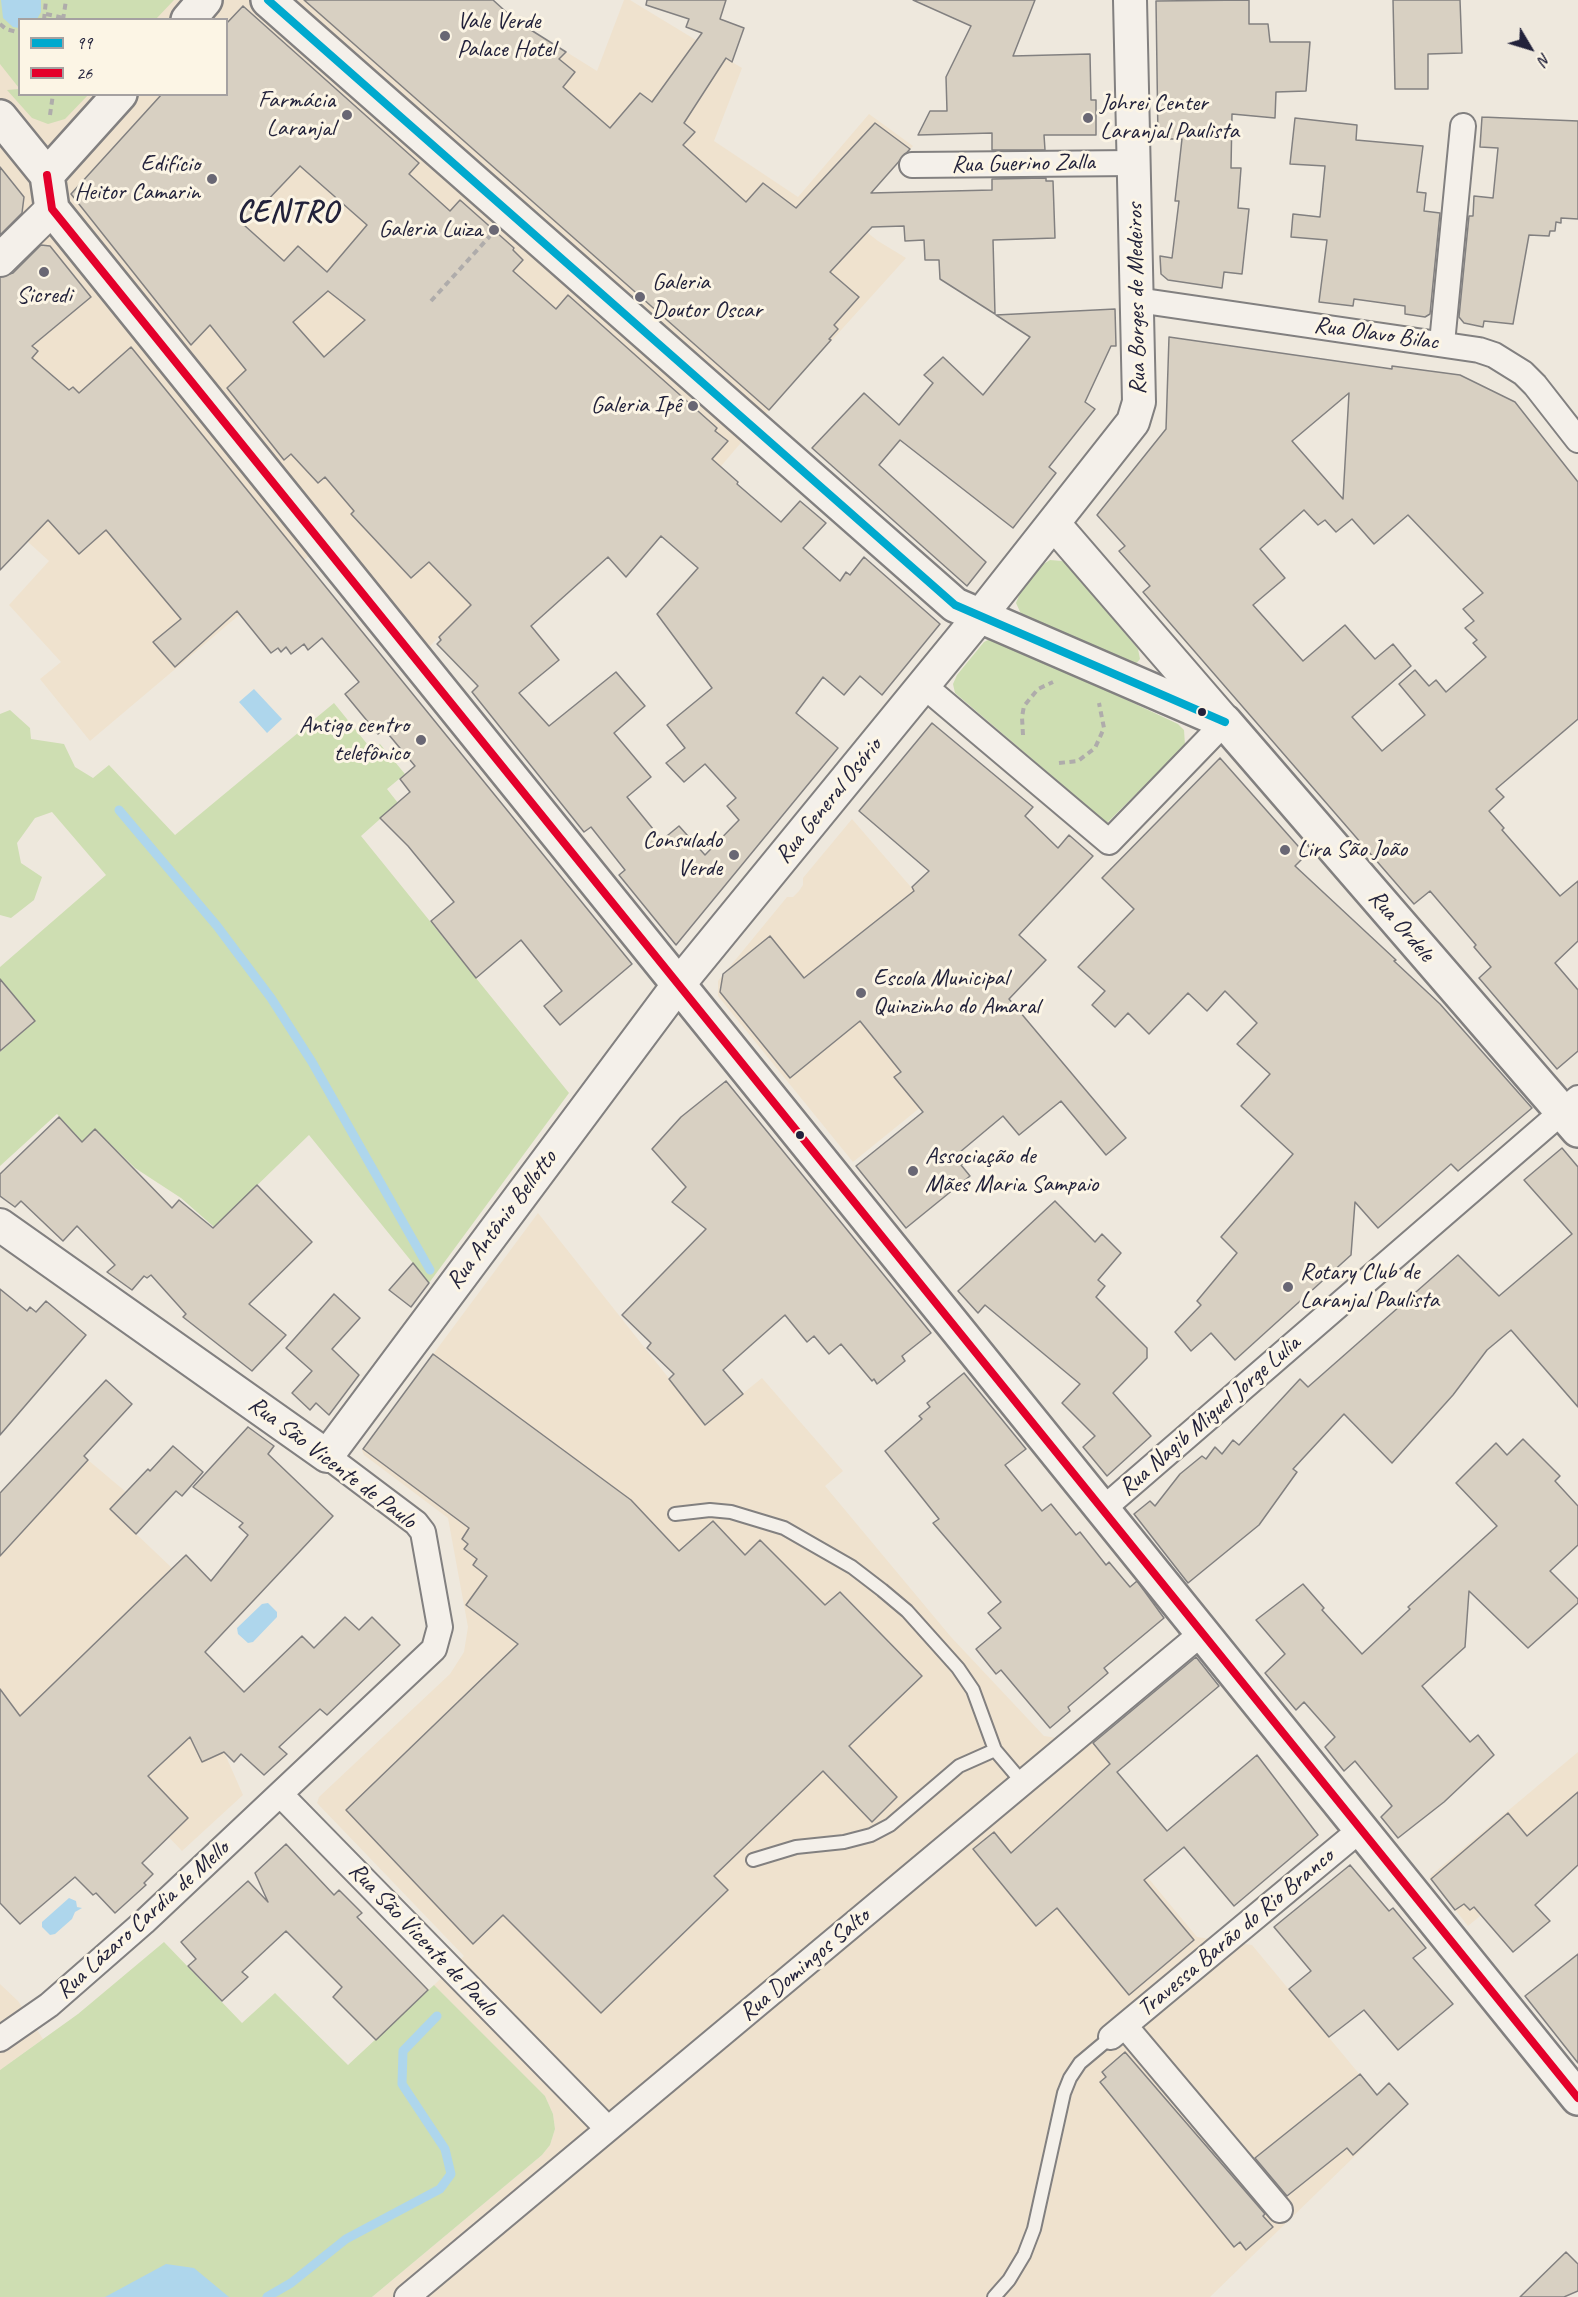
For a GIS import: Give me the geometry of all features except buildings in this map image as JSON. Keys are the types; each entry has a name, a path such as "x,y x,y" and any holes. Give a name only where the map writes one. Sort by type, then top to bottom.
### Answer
{"main road":[{"path":"190,18 205,0"},
{"path":"268,0 955,605 1225,722"},
{"path":"47,175 118,96"},
{"path":"9,128 51,148 67,145 84,135"},
{"path":"9,128 47,175 52,209 1578,2098"},
{"name":"Rua Ordele","path":"1225,722 1573,1113"}],"street":[{"name":"Rua Borges de Medeiros","path":"980,616 1138,413 1130,0"},
{"path":"1442,343 1463,126"},
{"name":"Rua Guerino Zalla","path":"912,165 1134,163"},
{"path":"0,260 52,209"},
{"name":"Rua Olavo Bilac","path":"1137,300 1479,350 1510,364 1535,385 1578,440"},
{"path":"923,685 1109,842 1225,722 1053,524"},
{"name":"Rua General Osório","path":"678,985 980,616"},
{"name":"Rua Antônio Bellotto","path":"327,1456 678,985"},
{"name":"Rua Nagib Miguel Jorge Lulia","path":"1103,1509 1573,1113"},
{"name":"Rua São Vicente de Paulo","path":"0,1225 327,1456 416,1523 423,1532 440,1633 434,1649 281,1796 608,2129"},
{"name":"Rua Domingos Salto","path":"407,2297 1202,1633"},
{"name":"Rua Lázaro Cardia de Mello","path":"0,2039 58,1997 281,1796"},
{"name":"Travessa Barão do Rio Branco","path":"1118,2031 1360,1830"},
{"path":"1118,2031 1280,2210"}],"lane":[{"path":"675,1514 711,1510 756,1518 794,1533 852,1567 907,1611 958,1668 973,1690 995,1750 1023,1783"},
{"path":"753,1860 796,1847 844,1842 871,1835 890,1825 958,1766 995,1750"},
{"path":"994,2297 1010,2280 1024,2255 1034,2229 1064,2093 1070,2078 1080,2063 1118,2031"}],"path":[{"path":"45,18 46,0"},
{"path":"64,18 66,0"},
{"path":"46,14 60,18"},
{"path":"0,24 18,33"},
{"path":"50,115 53,96"},
{"path":"431,301 510,213"},
{"path":"1024,738 1022,727 1024,706 1038,689 1057,680"},
{"path":"1057,763 1078,760 1095,747 1104,728 1098,699"}],"shaded area":[{"path":"0,0 493,0 515,20 597,71 624,0 630,0 742,68 714,141 798,197 869,114 913,146 849,218 878,241 906,258 769,410 626,577 579,524 572,504 415,661 322,545 90,741 40,679 61,662 9,605 49,561 27,541 0,570"},
{"name":"Escola Municipal Quinzinho do Amaral","path":"852,819 1027,1021 853,1162 718,996 718,981 787,897 793,897 799,891 803,885 803,878"},
{"path":"538,1213 705,1424 762,1378 843,1471 825,1486 951,1637 1044,1736 1093,1743 1159,1822 1129,1855 1197,1937 1252,1945 1395,2117 1210,2297 372,2297 542,2155 550,2145 555,2129 553,2114 545,2096 434,1985 464,1956 317,1803 319,1797 450,1674 464,1652 468,1627 448,1518 364,1455 362,1450"},
{"path":"88,1460 126,1492 111,1510 172,1568 123,1616 188,1670 243,1795 182,1851 99,1764 0,1898 0,1556"},
{"path":"1578,1752 1578,1835 1468,1926 1429,1877"},
{"path":"0,1984 18,2001 43,2039 0,2070"}],"green space":[{"path":"0,0 174,0 157,18 18,18 18,87 0,64"},
{"path":"18,89 18,96 87,96 65,119 48,124 32,118 7,90"},
{"path":"1050,560 1062,561 1069,566 1138,649 1140,659 1135,665 1022,616 1016,603 1020,593 1042,565"},
{"path":"990,639 999,640 1178,724 1184,730 1185,745 1107,823 955,693 953,684 957,675 984,642"},
{"path":"334,703 372,750 380,744 405,774 387,789 398,803 361,836 569,1093 429,1283 309,1135 214,1227 181,1198 135,1168 95,1129 82,1142 57,1114 0,1166 0,1052 35,1021 0,979 0,967 106,875 52,812 35,818 17,843 21,863 42,877 34,900 11,918 0,915 0,714 10,710 30,728 31,739 64,744 75,767 93,778 109,765 175,835"},
{"path":"164,1942 242,2023 275,1993 348,2065 434,1985 545,2096 553,2114 555,2129 550,2145 542,2155 372,2297 0,2297 0,2070 78,2014"}],"water":[{"path":"1,0 41,0 41,12 38,18 18,18 18,28 13,27 3,18"},
{"path":"254,689 282,719 267,733 239,702"},
{"path":"268,1603 277,1612 277,1617 253,1642 248,1643 238,1634 237,1628 262,1604"},
{"path":"69,1898 76,1901 77,1907 82,1908 75,1912 72,1919 55,1934 50,1935 42,1927 42,1922"},
{"path":"166,2264 194,2268 229,2297 105,2297"}],"waterway":[{"path":"119,810 217,926 271,998 312,1062 430,1270"},
{"path":"267,2297 291,2283 346,2239 440,2189 451,2174 445,2149 402,2084 403,2051 437,2016"}],"transit line":[{"name":"99","path":"268,0 955,605 1225,722"},
{"name":"26","path":"47,175 52,209 1578,2098"}],"place":[{"name":"Vale Verde Palace Hotel","path":"445,36"},
{"name":"Farmácia Laranjal","path":"347,115"},
{"name":"Johrei Center Laranjal Paulista","path":"1088,118"},
{"name":"Edifício Heitor Camarin","path":"212,179"},
{"name":"Galeria Luiza","path":"494,230"},
{"name":"Sicredi","path":"44,272"},
{"name":"Galeria Doutor Oscar","path":"640,297"},
{"name":"Galeria Ipê","path":"693,406"},
{"name":"Antigo centro telefônico","path":"421,740"},
{"name":"Lira São João","path":"1285,850"},
{"name":"Consulado Verde","path":"734,855"},
{"name":"Escola Municipal Quinzinho do Amaral","path":"861,993"},
{"name":"Associação de Mães Maria Sampaio","path":"913,1171"},
{"name":"Rotary Club de Laranjal Paulista","path":"1288,1287"}],"district":[{"name":"CENTRO","path":"288,213"}]}
